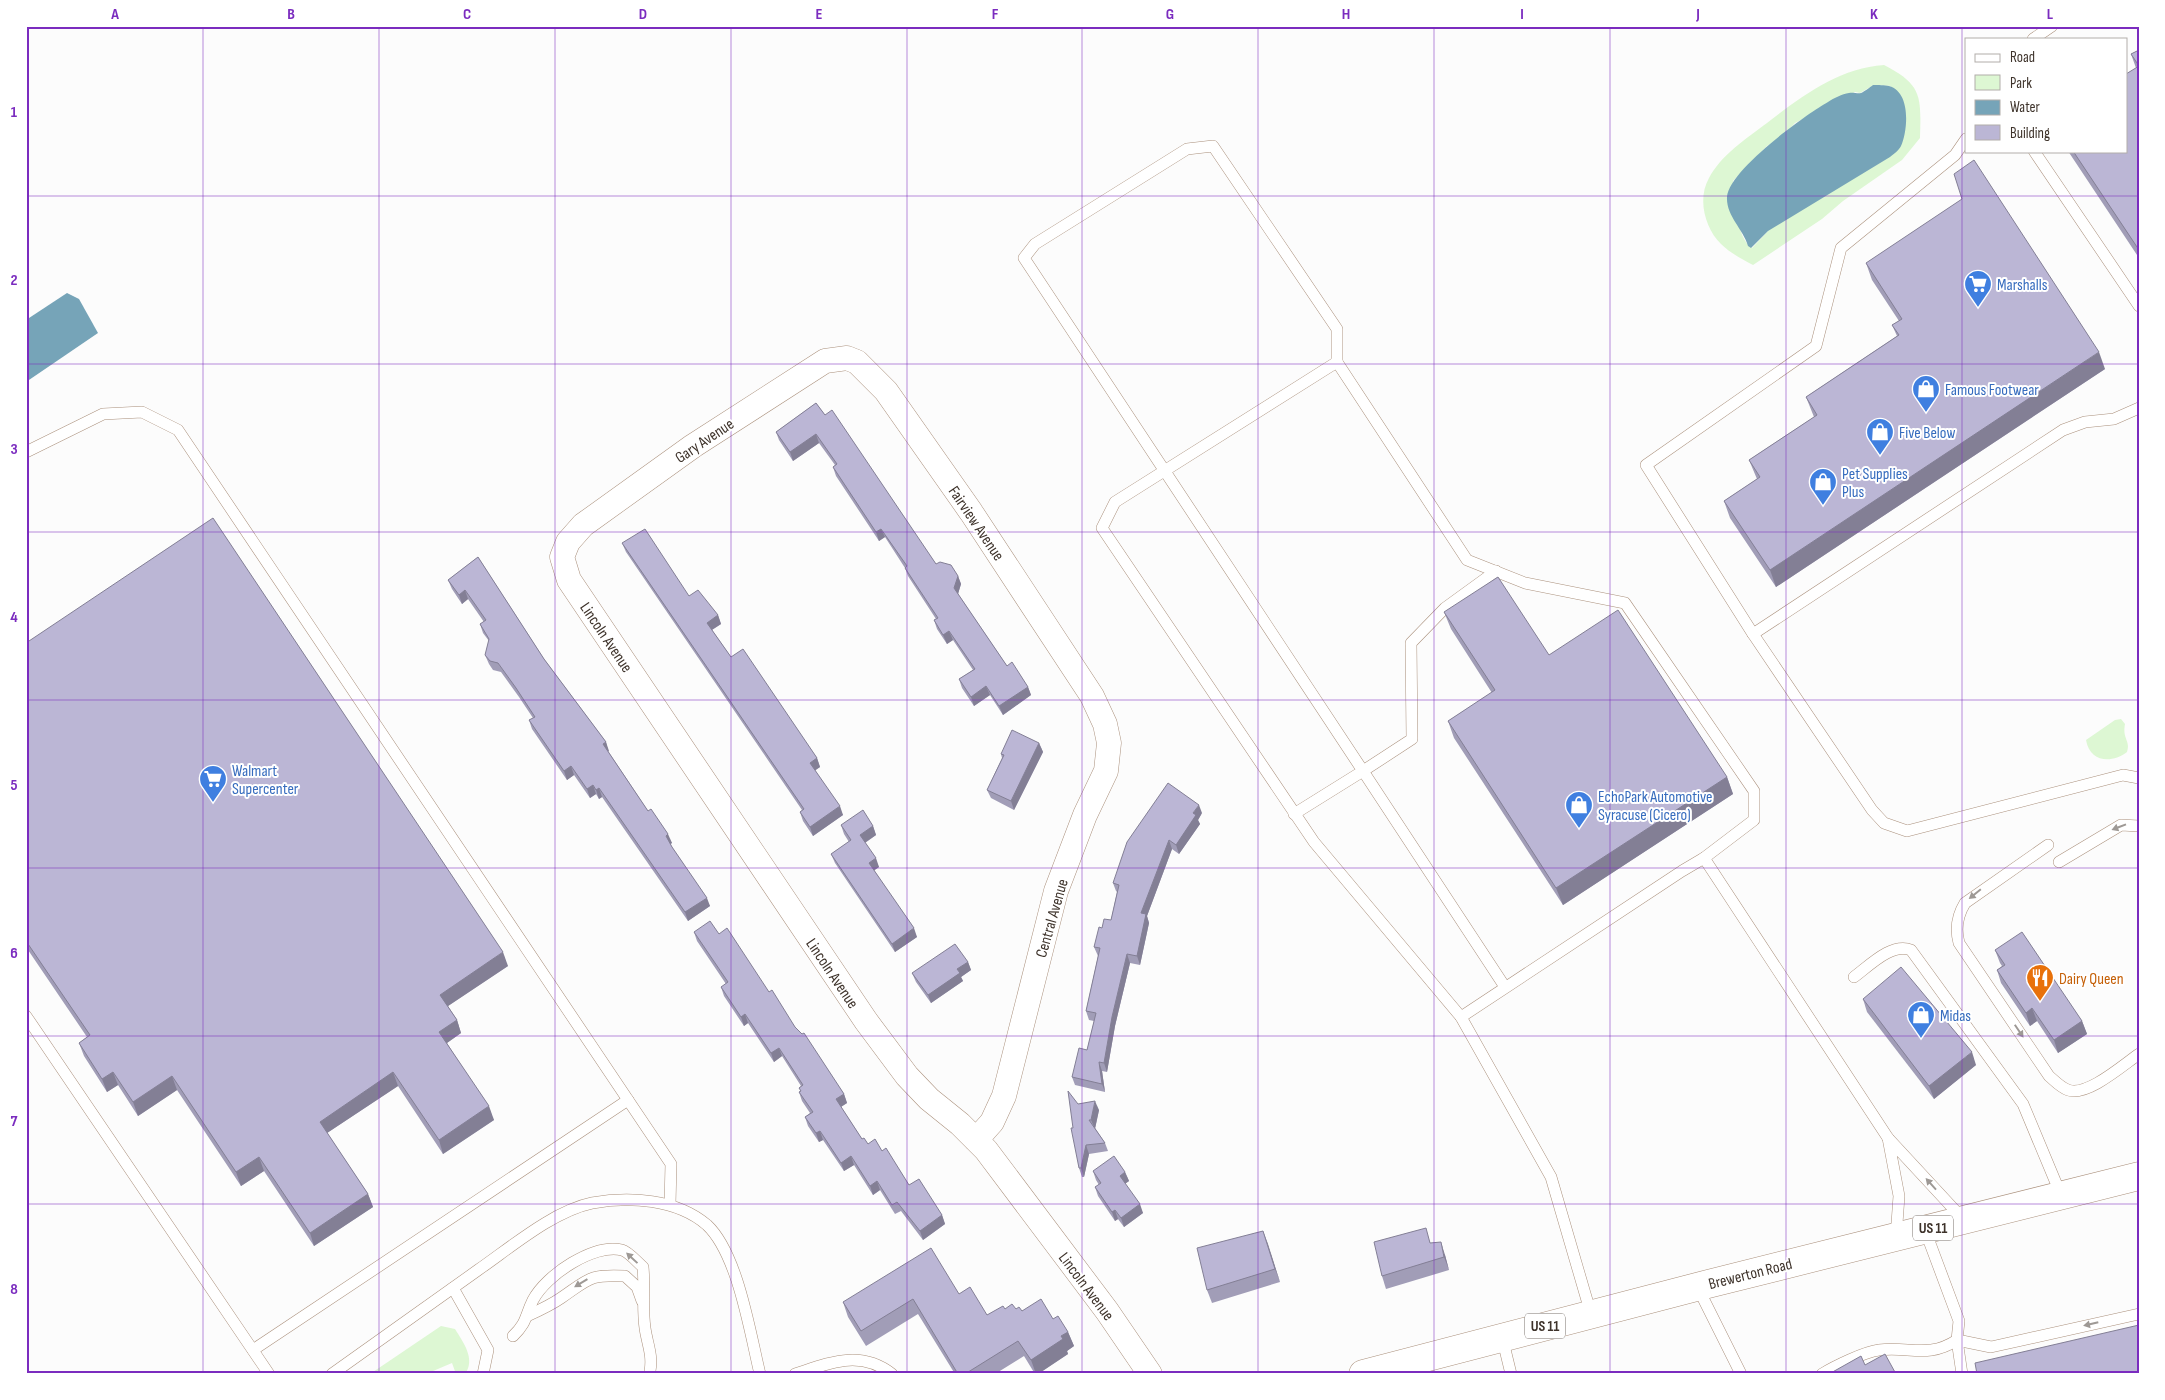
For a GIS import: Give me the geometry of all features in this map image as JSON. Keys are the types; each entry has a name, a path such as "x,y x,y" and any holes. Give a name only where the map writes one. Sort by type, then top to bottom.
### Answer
{"main road":[{"name":"Brewerton Road","path":"1363,1374 1698,1286 2139,1176"}],"street":[{"name":"Gary Avenue","path":"568,542 583,525 693,446 825,360 850,359"},
{"name":"Fairview Avenue","path":"850,359 886,391 970,512 1092,696"},
{"name":"Lincoln Avenue","path":"568,542 562,557 569,580 866,1021 907,1076 929,1099 960,1124 976,1140 1106,1311 1150,1374"},
{"name":"Central Avenue","path":"976,1140 992,1122 1004,1096 1056,891 1086,815 1106,771 1109,743 1105,724 1092,696"}],"lane":[{"path":"2035,38 2052,26"},
{"path":"1965,140 1955,155 1841,248 1816,346 1646,465 1753,634 1872,810 1884,823 1906,831 2123,775 2139,778"},
{"path":"1460,1017 1704,858 1754,820 1754,791 1651,638 1625,603 1525,582 1468,560 1337,362 1337,329 1213,146 1187,149 1035,244 1024,258 1505,987"},
{"path":"2035,152 2139,306"},
{"path":"1337,362 1115,502 1102,528 1314,842 1460,1017 1551,1177 1591,1314"},
{"path":"1753,634 2064,430 2086,422 2114,419 2139,408"},
{"path":"26,452 103,414 142,412 178,430 671,1164 670,1204"},
{"path":"1294,814 1363,772 1412,738 1411,643 1445,608 1496,571"},
{"path":"2059,862 2120,825 2139,826"},
{"path":"2048,845 1965,903 1960,912 1956,932 1959,943 2050,1076 2061,1087 2070,1091 2084,1090 2139,1054"},
{"path":"1704,858 1888,1138 1964,1220"},
{"path":"1854,977 1895,948 1904,947 1911,950 2023,1104 2061,1195"},
{"path":"26,1016 269,1374"},
{"path":"253,1350 628,1100"},
{"path":"1888,1138 1899,1196 1896,1237"},
{"path":"332,1374 558,1216 591,1203 630,1200 670,1204 708,1226 733,1269 760,1374"},
{"path":"1925,1230 1959,1321 1957,1340 1962,1374"},
{"path":"513,1336 524,1325 533,1300 547,1280 588,1255 605,1249 624,1250 643,1267 644,1326 652,1359 650,1371"},
{"path":"527,1316 561,1298 577,1285 598,1276 624,1276 637,1287 645,1308"},
{"path":"1698,1286 1741,1374"},
{"path":"453,1288 488,1350 483,1374"},
{"path":"1822,1374 1878,1350 1922,1352 1944,1348 1957,1340 1991,1347 2139,1314"},
{"path":"1502,1337 1511,1374"},
{"path":"796,1374 841,1359 855,1359 882,1366 892,1374"}],"green space":[{"path":"1884,65 1897,72 1913,86 1919,102 1920,138 1902,160 1843,201 1822,219 1753,265 1736,256 1715,237 1707,222 1703,204 1705,186 1714,170 1727,154 1794,103 1836,78 1867,67","holes":["1874,85 1891,86 1768,231 1752,248 1747,243 1739,227 1733,181 1767,146 1784,135 1795,123 1855,92 1860,93"]},
{"path":"2121,719 2125,724 2127,752 2121,756 2108,759 2097,757 2088,747 2086,740 2115,720"},
{"path":"441,1326 455,1329 465,1345 469,1362 465,1374 456,1374 452,1363 426,1374 370,1374"}],"water":[{"path":"1873,85 1887,86 1896,90 1904,103 1906,122 1899,149 1890,157 1768,231 1751,248 1748,246 1727,204 1727,197 1731,186 1740,173 1770,144 1817,109 1838,96 1861,93"},
{"path":"67,293 79,299 98,333 26,382 26,320"}],"building":[{"path":"2139,50 2139,66 2131,54"},
{"path":"2139,66 2139,250 2074,152 2128,152 2128,73"},
{"path":"1974,160 2099,352 1770,570 1724,501 1760,477 1749,460 1817,415 1806,397 1899,335 1892,325 1902,319 1866,263 1962,199 1954,174"},
{"path":"816,403 825,415 832,410 936,564 940,562 951,565 958,576 954,588 1007,666 1012,662 1028,687 999,706 986,686 971,697 959,679 975,669 949,631 943,635 934,620 938,618 905,568 907,566 881,529 876,532 833,467 837,464 816,434 790,452 776,432"},
{"name":"Walmart Supercenter","path":"213,518 503,952 440,995 457,1020 439,1032 489,1106 439,1140 393,1072 320,1122 368,1194 310,1233 259,1157 236,1172 172,1076 133,1102 113,1072 102,1079 79,1043 90,1035 26,941 26,643"},
{"path":"645,529 689,596 698,590 718,615 707,623 731,657 743,649 817,758 810,763 840,806 810,827 800,812 804,809 622,543"},
{"path":"478,557 544,659 606,742 603,744 648,811 651,809 668,834 666,836 672,847 707,898 685,912 599,788 596,790 593,785 587,789 571,766 564,771 529,720 535,717 516,688 498,663 490,661 485,655 489,639 480,624 486,620 465,590 459,595 448,580"},
{"path":"1498,577 1549,655 1618,610 1727,777 1556,888 1448,721 1495,690 1444,612"},
{"path":"1012,730 1039,743 1011,801 987,790 1004,755 1001,754"},
{"path":"1168,783 1199,805 1193,813 1196,815 1176,845 1169,840 1141,913 1146,914 1137,956 1127,954 1112,1017 1104,1063 1099,1062 1102,1084 1072,1077 1079,1048 1087,1050 1096,1013 1086,1011 1100,948 1094,947 1099,927 1102,928 1104,919 1111,920 1119,885 1113,883 1127,842"},
{"path":"863,810 873,826 860,835 876,858 869,863 914,928 892,944 831,854 851,840 841,825"},
{"path":"710,921 719,934 727,928 769,992 772,990 795,1027 802,1034 804,1033 844,1094 836,1099 862,1139 864,1138 868,1144 875,1139 882,1151 886,1148 909,1185 919,1179 942,1215 920,1231 897,1202 892,1205 877,1181 870,1186 851,1156 841,1163 820,1131 816,1133 805,1117 813,1112 799,1092 801,1091 799,1088 803,1085 779,1048 771,1053 745,1014 741,1017 721,987 728,982 694,932"},
{"name":"Dairy Queen","path":"2022,932 2082,1021 2054,1040 2032,1008 2026,1013 1997,970 2005,965 1995,950"},
{"path":"955,944 968,962 957,969 960,973 928,995 912,973"},
{"name":"Midas","path":"1901,967 1972,1052 1929,1086 1863,999"},
{"path":"1068,1091 1078,1104 1095,1101 1091,1120 1089,1120 1105,1143 1086,1145 1081,1168 1079,1168 1071,1128 1073,1128"},
{"path":"1114,1156 1125,1172 1120,1176 1140,1204 1121,1218 1115,1210 1112,1212 1095,1187 1101,1183 1093,1171"},
{"path":"1426,1228 1430,1243 1441,1242 1444,1257 1382,1276 1374,1242"},
{"path":"1263,1231 1275,1269 1207,1290 1197,1248"},
{"path":"931,1248 959,1294 970,1287 987,1315 1003,1306 1005,1309 1012,1304 1016,1309 1019,1307 1022,1311 1041,1299 1053,1319 1058,1316 1068,1332 1061,1336 1063,1339 1031,1360 1018,1341 965,1374 958,1374 913,1299 861,1331 843,1302"},
{"path":"2139,1325 2139,1374 1977,1374 1975,1363"},
{"path":"1885,1354 1896,1374 1829,1374 1861,1356 1865,1365"}],"place":[{"name":"Marshalls","path":"1978,308"},
{"name":"Famous Footwear","path":"1926,413"},
{"name":"Five Below","path":"1880,456"},
{"name":"Pet Supplies Plus","path":"1823,506"},
{"name":"Walmart Supercenter","path":"213,803"},
{"name":"EchoPark Automotive Syracuse (Cicero)","path":"1579,829"},
{"name":"Dairy Queen","path":"2040,1002"},
{"name":"Midas","path":"1921,1039"}]}
